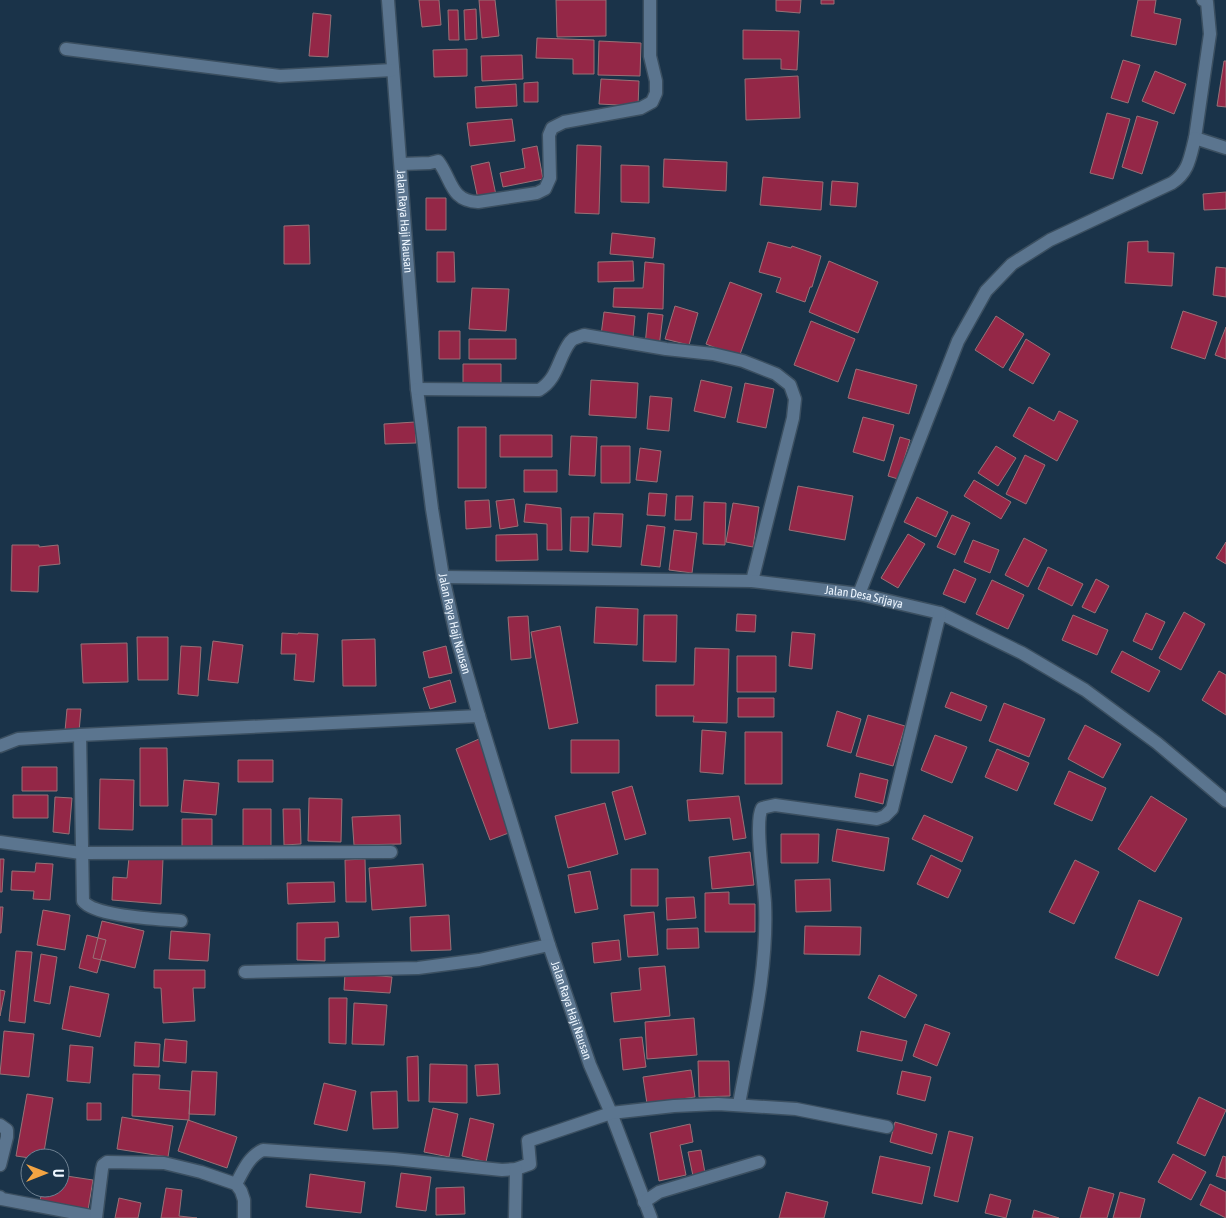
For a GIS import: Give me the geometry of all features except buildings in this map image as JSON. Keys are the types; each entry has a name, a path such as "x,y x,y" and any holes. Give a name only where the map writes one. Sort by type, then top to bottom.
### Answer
{"street":[{"name":"Jalan Raya Haji Nausan","path":"388,0 417,389 432,509 443,577 457,639 479,716 549,944 590,1065 611,1113 651,1218"},
{"path":"401,164 438,161 444,168 446,176 461,199 470,202 537,193 545,189 550,178 549,135 552,128 564,122 641,108 652,102 656,93 656,81 650,56 650,0"},
{"path":"859,594 958,341 986,291 1012,264 1050,240 1172,183 1181,177 1188,166 1195,138 1210,34 1206,1"},
{"path":"66,50 280,76 394,70"},
{"path":"1195,138 1226,148"},
{"path":"417,389 539,390 547,386 552,380 570,342 584,335 666,349 713,354 742,361 776,374 790,385 795,399 793,418 752,581"},
{"name":"Jalan Desa Srijaya","path":"443,577 752,581 859,594 940,614 1022,653 1085,690 1157,743 1226,801"},
{"path":"739,1104 761,990 764,964 765,902 759,824 760,811 762,808 775,806 877,819 889,813 892,809 940,614"},
{"path":"0,746 18,739 80,735 479,716"},
{"path":"80,735 82,895 85,904 105,912 127,916 181,921"},
{"path":"0,842 81,853 391,852"},
{"path":"245,972 418,968 479,960 549,944"},
{"path":"236,1184 251,1159 256,1153 263,1150 394,1159 502,1170 516,1169 530,1164 528,1141 611,1113 674,1106 739,1104 796,1109 887,1127"},
{"path":"0,1125 7,1130 0,1165"},
{"path":"0,1197 2,1199 96,1218 102,1169 106,1162 164,1163 201,1172 236,1184 244,1200 244,1218"},
{"path":"644,1202 659,1192 760,1162"},
{"path":"515,1218 516,1169"}]}
